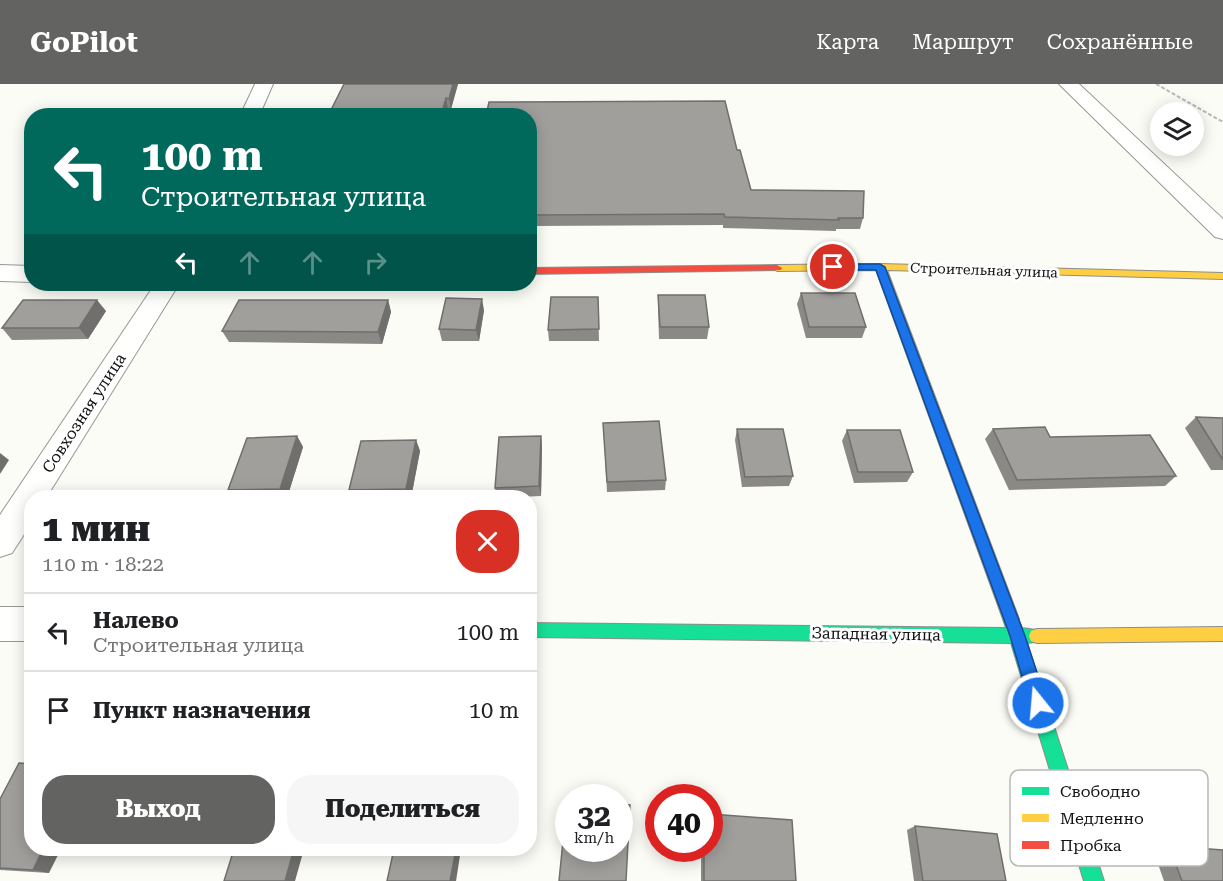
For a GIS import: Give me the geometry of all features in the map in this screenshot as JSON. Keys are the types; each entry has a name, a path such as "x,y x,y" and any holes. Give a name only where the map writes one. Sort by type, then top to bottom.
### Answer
{"street":[{"path":"253,108 264,84"},
{"path":"1068,84 1223,232"},
{"path":"880,267 1017,636 1059,770"},
{"name":"Строительная улица","path":"537,271 880,267 1223,276"},
{"path":"0,273 24,274"},
{"name":"Совхозная улица","path":"34,490 162,291"},
{"name":"Совхозная улица","path":"0,543 24,506"},
{"path":"0,624 24,624"},
{"name":"Западная улица","path":"537,630 1017,636 1223,634"},
{"path":"1089,866 1094,881"}],"path":[{"path":"1156,84 1223,122"}],"building":[{"path":"344,84 453,84 449,99 446,98 443,108 332,108"},
{"path":"725,101 737,150 740,150 751,190 864,191 863,218 838,218 839,220 725,217 724,214 537,215 537,108 488,108 489,102"},
{"path":"801,293 855,293 866,327 809,327"},
{"path":"658,295 705,295 709,327 660,327"},
{"path":"551,297 598,297 599,329 548,330"},
{"path":"446,298 482,299 476,330 439,329"},
{"path":"23,300 97,300 79,328 2,328"},
{"path":"239,300 388,300 378,332 222,331"},
{"path":"1196,417 1223,418 1223,460"},
{"path":"659,421 666,480 607,482 603,423"},
{"path":"1045,427 1050,437 1150,435 1176,476 1017,480 993,429"},
{"path":"737,429 783,429 793,476 745,477"},
{"path":"847,430 900,430 913,472 858,472"},
{"path":"297,436 280,489 228,490 247,438"},
{"path":"541,436 539,486 495,488 499,437"},
{"path":"416,440 406,489 349,490 361,441"},
{"path":"19,763 24,763 24,856 40,856 33,870 0,868 0,799"},
{"path":"723,815 792,820 796,881 704,881 704,862 723,862"},
{"path":"915,826 997,834 1006,881 923,881"},
{"path":"1208,849 1223,850 1223,881 1182,881 1176,866 1208,866"},
{"path":"232,856 292,856 285,881 224,881"},
{"path":"392,856 455,856 450,881 387,881"},
{"path":"561,862 627,862 626,881 559,881"}],"traffic: fast":[{"path":"1011,619 1059,770"},
{"path":"537,630 1037,636"},
{"path":"1089,866 1094,881"}],"traffic: slow":[{"path":"880,267 1011,619"},
{"path":"777,268 880,267 1223,276"},
{"path":"1037,636 1223,634"}],"traffic: jam":[{"path":"537,271 777,268"}],"route":[{"path":"833,267 880,267 1017,636 1038,703"}]}
